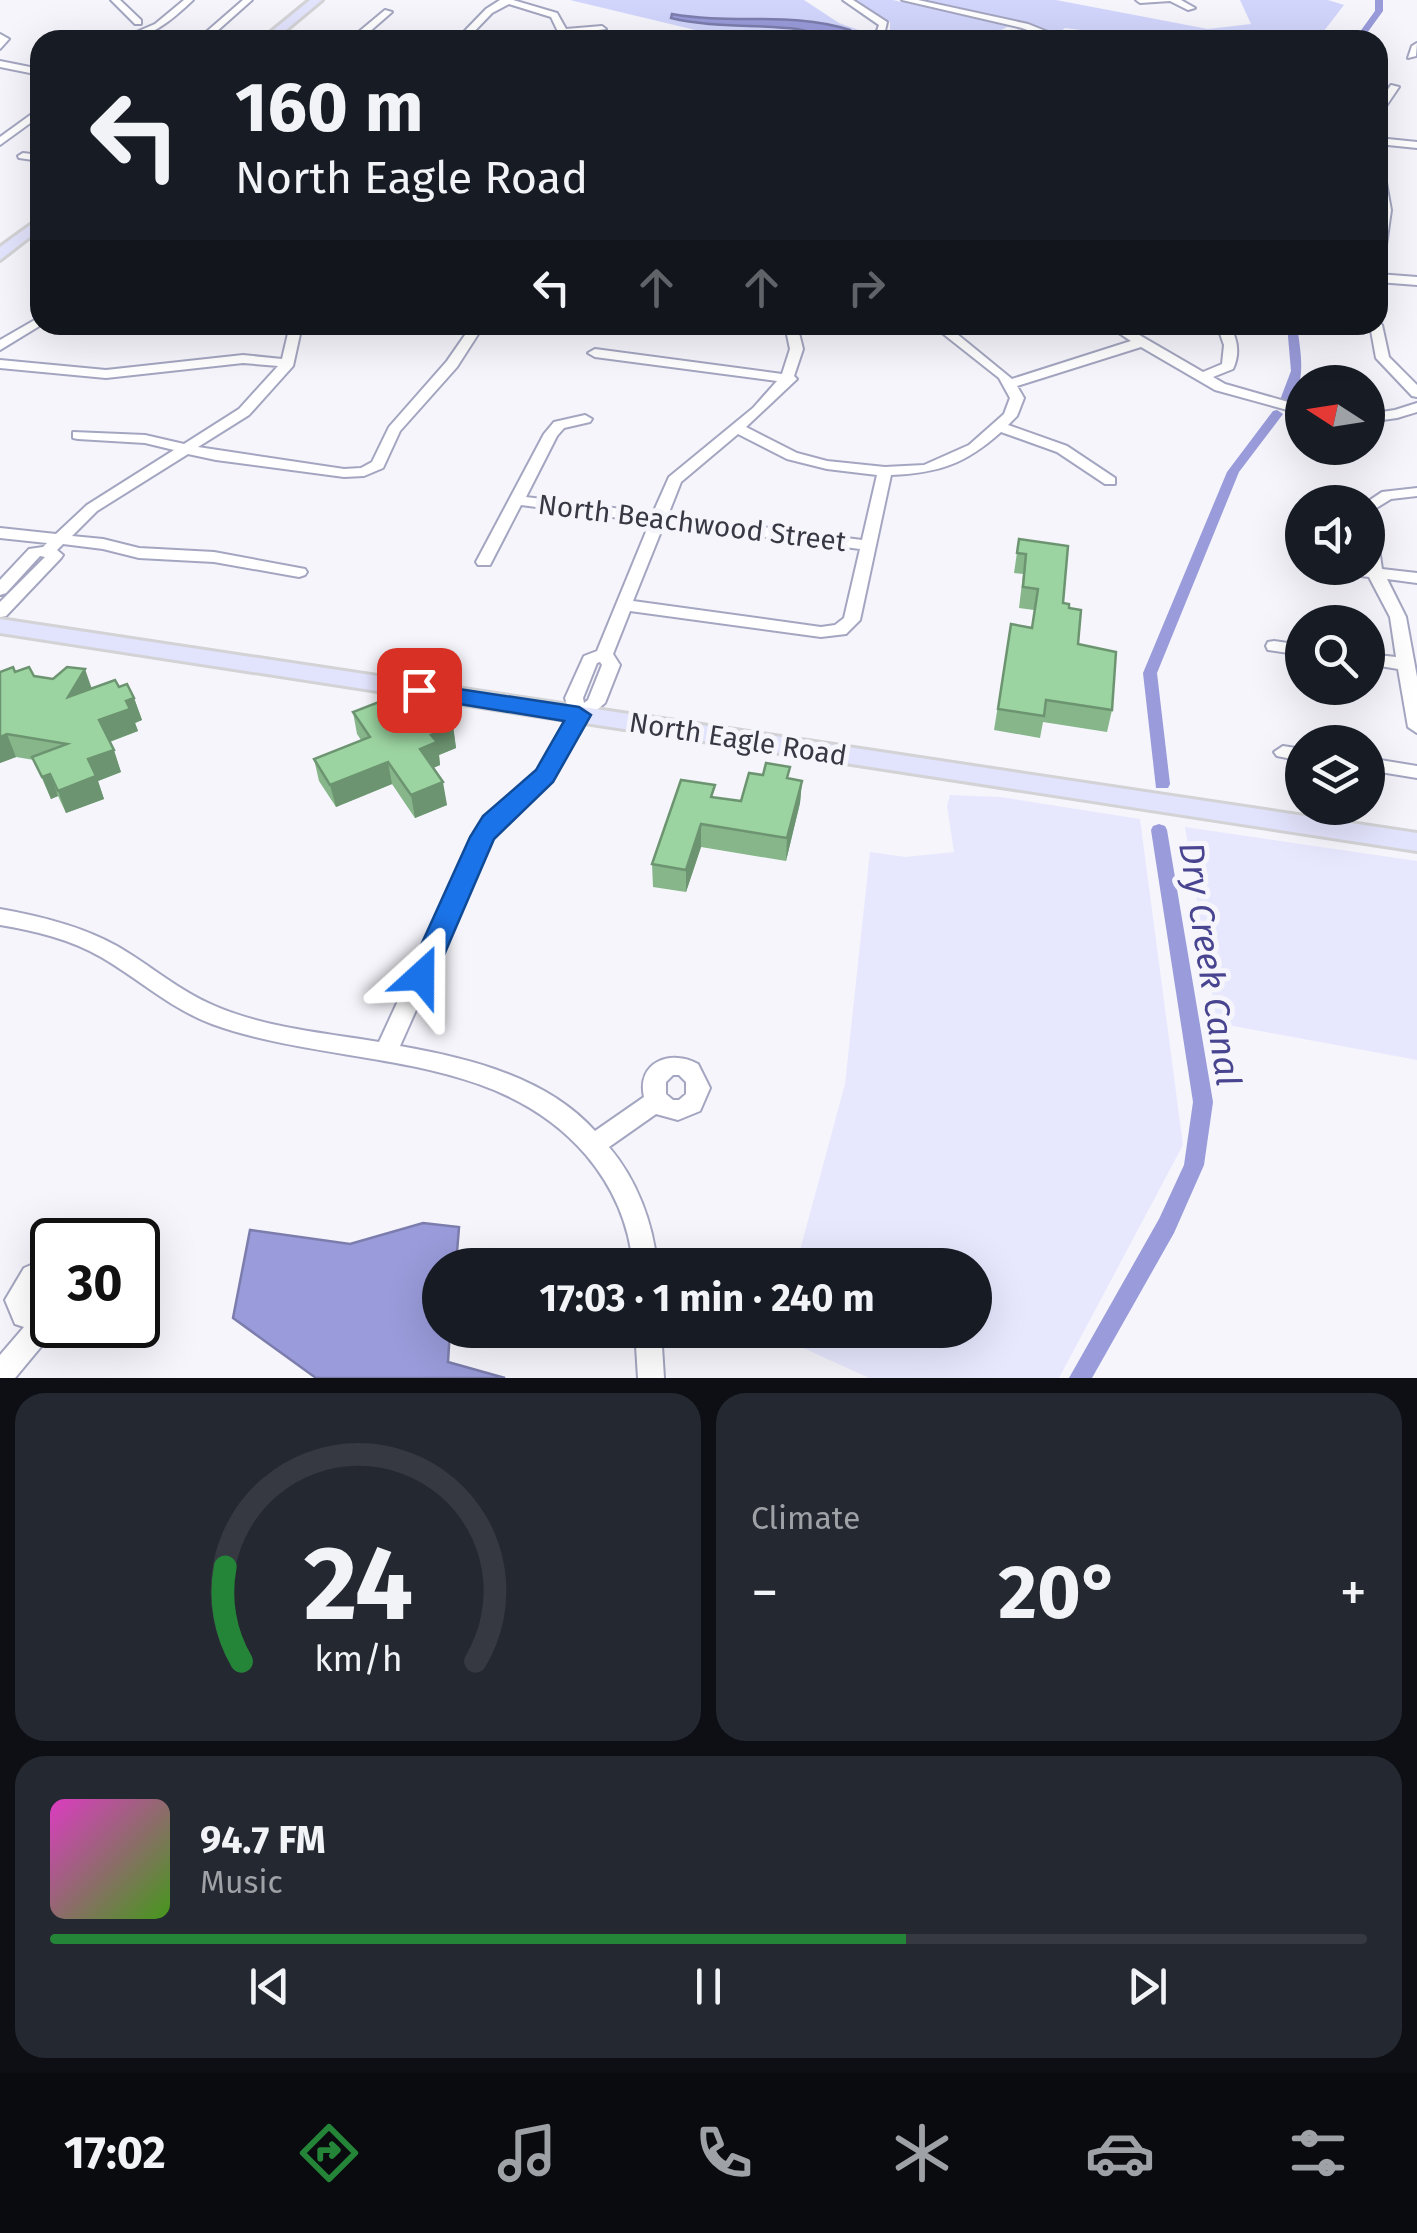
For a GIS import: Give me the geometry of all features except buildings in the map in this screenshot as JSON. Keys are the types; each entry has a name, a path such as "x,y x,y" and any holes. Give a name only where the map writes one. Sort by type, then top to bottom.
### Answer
{"main road":[{"path":"280,30 317,0"},
{"path":"0,255 30,230"},
{"name":"North Eagle Road","path":"0,626 1417,842"}],"street":[{"path":"115,0 138,22"},
{"path":"152,30 189,0"},
{"path":"214,30 248,0"},
{"path":"847,0 884,24 882,30"},
{"path":"906,0 1035,30"},
{"path":"1140,0 1166,0"},
{"path":"1174,0 1190,8"},
{"path":"471,30 489,11 507,1 554,15 561,30"},
{"path":"366,30 388,12"},
{"path":"597,30 602,29"},
{"path":"0,37 4,39 0,46"},
{"path":"1412,56 1417,46"},
{"path":"0,64 30,70"},
{"path":"1388,96 1394,87"},
{"path":"0,142 30,119"},
{"path":"1388,143 1417,145"},
{"path":"23,156 30,157"},
{"path":"1388,279 1417,282"},
{"path":"0,346 30,325"},
{"path":"52,546 92,508 244,412 288,363 294,335"},
{"path":"78,435 145,439 216,456 344,473 364,472 378,465 394,430 452,364 471,335"},
{"path":"385,1054 483,837 492,822 544,776 579,715 574,698 590,660 604,654 674,480 689,462 790,380 798,343 794,335"},
{"path":"736,427 792,456 826,465 884,471 926,469 959,458 1016,407 1012,383 951,335"},
{"path":"1130,335 1236,394 1285,406"},
{"path":"1202,378 1221,370 1232,359 1228,335"},
{"path":"1378,335 1384,358 1417,393"},
{"path":"1012,383 1142,342"},
{"path":"594,353 716,366 790,380"},
{"path":"0,364 106,374 244,359 288,363"},
{"path":"1385,416 1417,407"},
{"path":"484,562 559,425 585,419"},
{"path":"998,426 1062,449 1110,481"},
{"path":"623,605 822,632 840,630 852,620 884,471"},
{"path":"1385,496 1417,492"},
{"name":"North Beachwood Street","path":"516,500 868,546"},
{"path":"0,532 52,546"},
{"path":"0,590 35,552 52,546 103,544 139,553 214,557 299,572"},
{"path":"0,612 55,556 52,546"},
{"path":"1385,573 1417,578"},
{"path":"1382,585 1398,617 1417,727"},
{"path":"1274,646 1285,648"},
{"path":"1385,661 1406,664"},
{"path":"1385,767 1417,772"},
{"path":"0,917 56,930 105,949 212,1015 250,1029 472,1070 514,1084 558,1110 595,1144 626,1191 644,1248"},
{"path":"595,1144 657,1101"},
{"path":"30,1279 18,1300 24,1314 30,1316"},
{"path":"0,1374 30,1340"},
{"path":"649,1348 651,1378"}],"shaded area":[{"path":"570,0 804,0 839,23 859,30 695,30"},
{"path":"854,0 893,0 1009,26 1001,30 890,30 890,22"},
{"path":"916,0 1056,0 1208,29 1251,24 1240,0 1328,0 1344,5 1325,30 1040,30"},
{"path":"950,795 1000,797 1140,819 1183,1145 1059,1378 869,1378 803,1348 992,1348 992,1248 801,1248 845,1084 870,852 905,857 954,852 947,806"},
{"path":"1185,827 1417,861 1417,1060 1217,1023"}],"water":[{"path":"672,14 784,19 850,30 804,30 671,18"},
{"path":"423,1223 459,1227 457,1248 422,1248 422,1348 449,1348 448,1362 505,1378 316,1378 233,1318 250,1230 350,1244"}],"waterway":[{"name":"Dry Creek Canal","path":"1365,30 1379,11 1379,0"},
{"name":"Dry Creek Canal","path":"1293,335 1296,365"},
{"name":"Dry Creek Canal","path":"1162,784 1150,673 1233,472 1277,414"},
{"name":"Dry Creek Canal","path":"1080,1378 1167,1226 1194,1165 1203,1102 1159,830"}],"route":[{"path":"419,690 579,715 544,776 492,822 421,976"}]}
